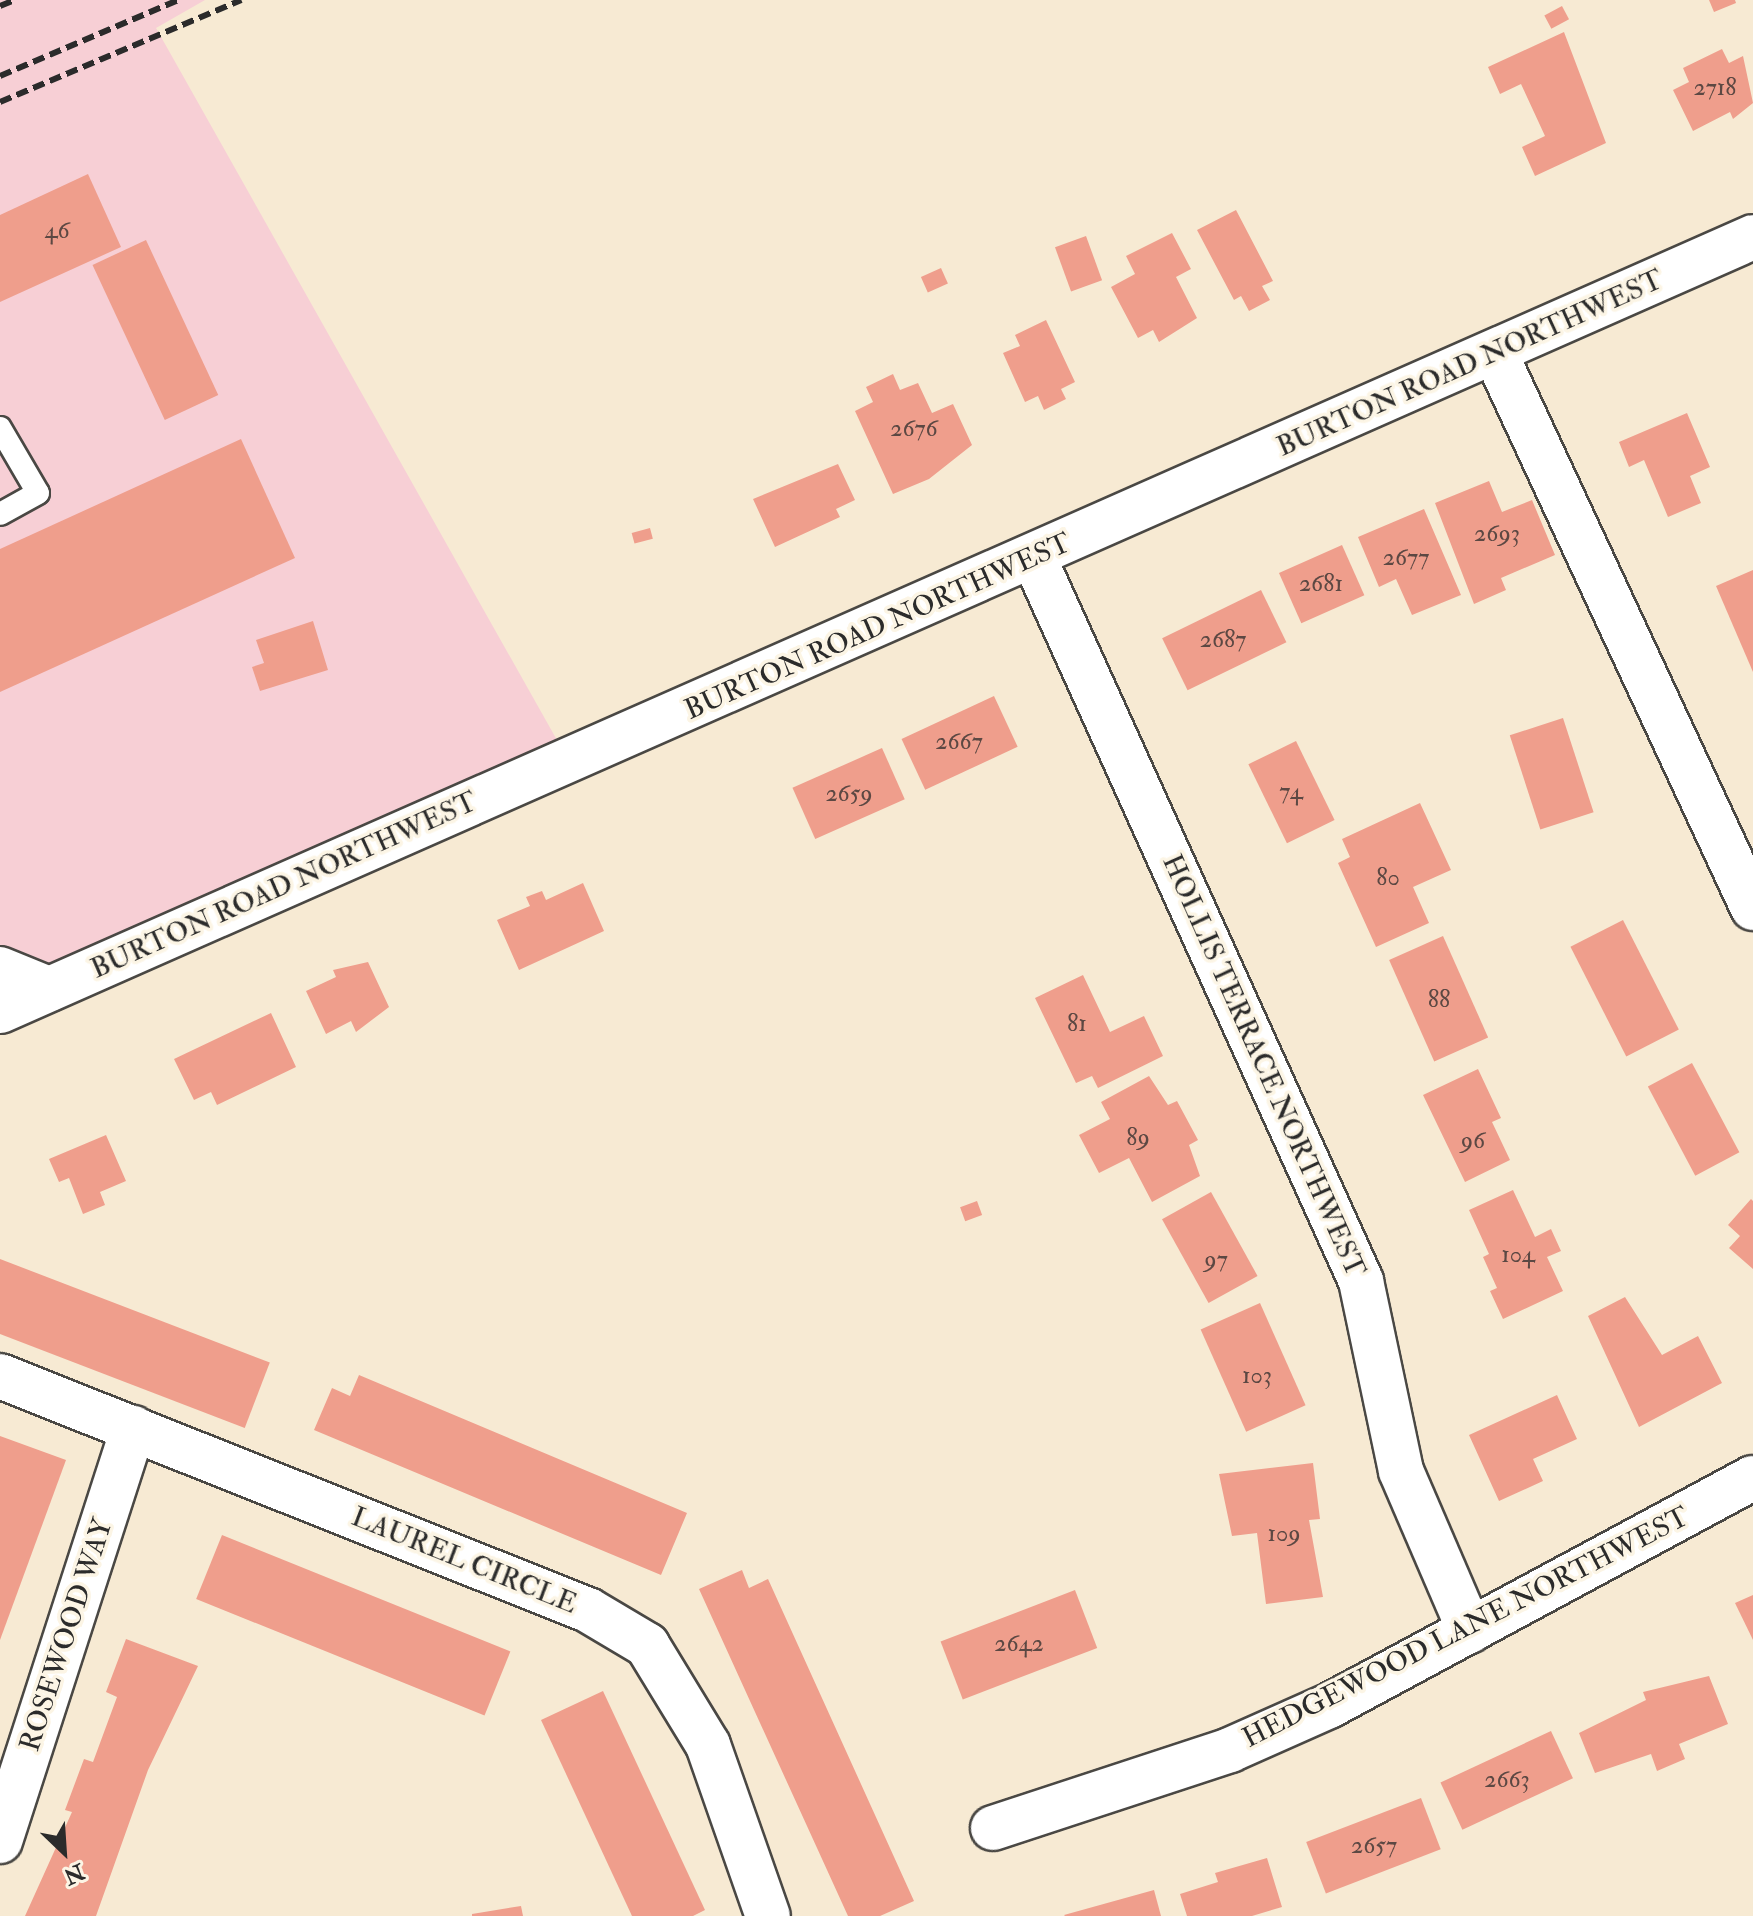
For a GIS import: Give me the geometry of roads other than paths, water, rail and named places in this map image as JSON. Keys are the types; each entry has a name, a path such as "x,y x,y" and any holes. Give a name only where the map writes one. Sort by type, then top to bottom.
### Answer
{"street":[{"name":"BURTON ROAD NORTHWEST","path":"0,1011 1034,558 1753,237"},
{"path":"1495,353 1753,908"},
{"name":"HOLLIS TERRACE NORTHWEST","path":"1034,558 1361,1281 1401,1471 1470,1631"},
{"path":"0,969 49,989"},
{"name":"LAUREL CIRCLE","path":"0,1376 588,1610 647,1645 708,1745 768,1916"},
{"name":"ROSEWOOD WAY","path":"0,1841 133,1428"},
{"name":"HEDGEWOOD LANE NORTHWEST","path":"993,1828 1230,1750 1470,1631 1753,1478"}],"lane":[{"path":"0,428 38,493 0,514"}],"railway":[{"path":"0,6 15,0"},
{"path":"0,76 178,0"},
{"path":"0,102 241,0"}]}
